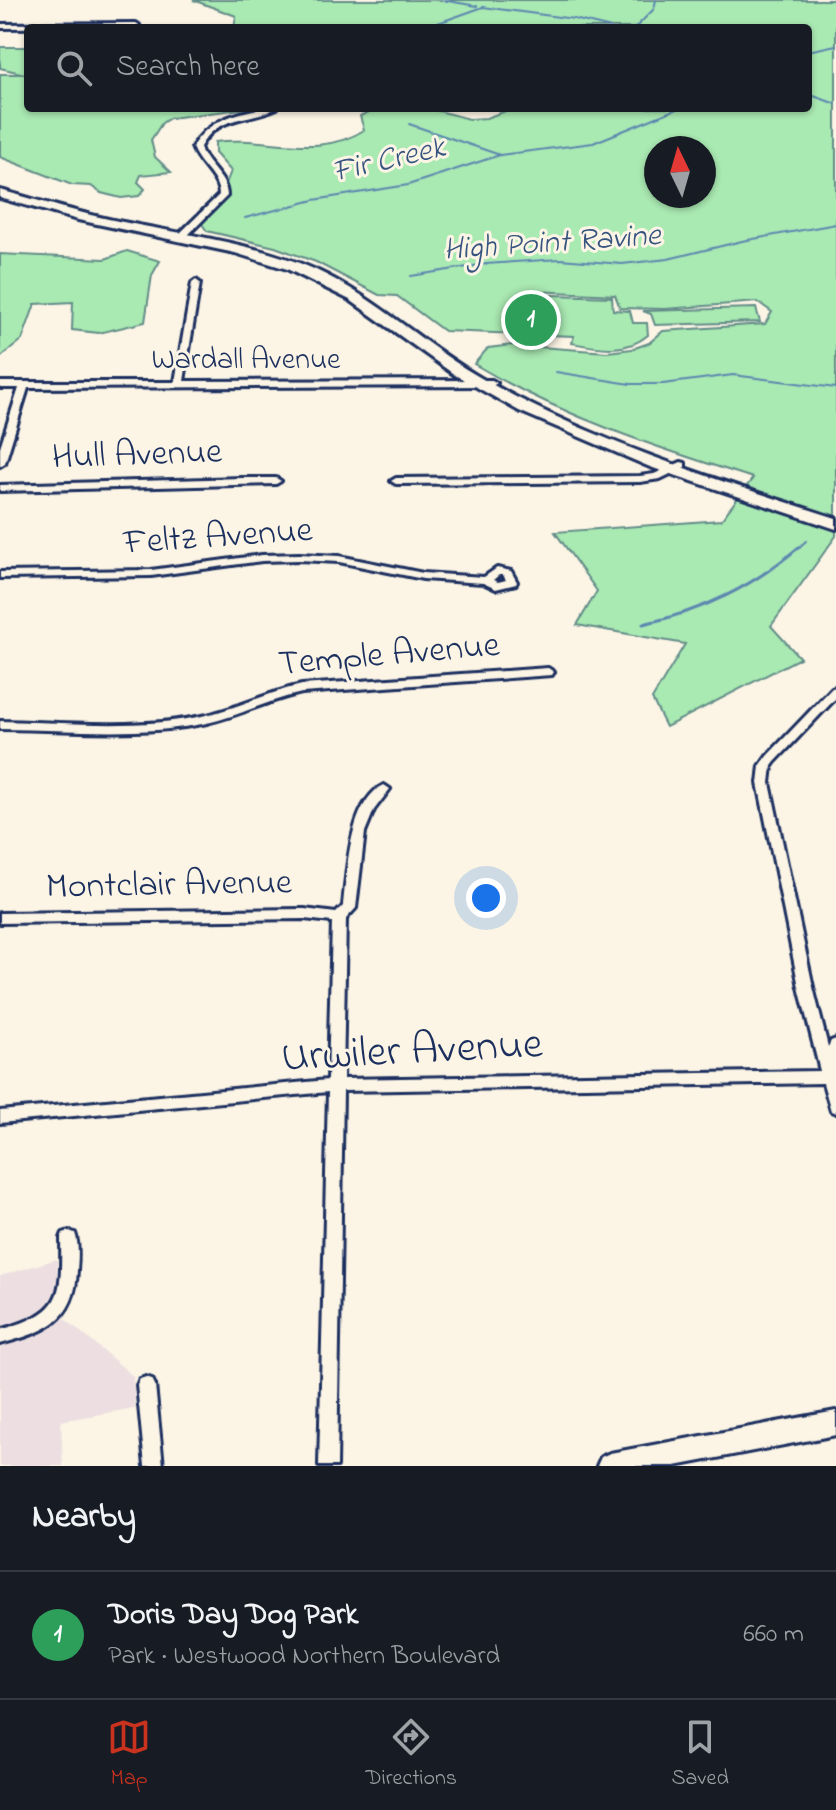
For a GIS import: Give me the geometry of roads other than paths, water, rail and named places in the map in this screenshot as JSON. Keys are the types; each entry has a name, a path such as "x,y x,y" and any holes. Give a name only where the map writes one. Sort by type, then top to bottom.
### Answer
{"main road":[{"path":"0,188 78,212 256,254 311,273 356,297 426,350 549,420 836,524"},
{"path":"0,194 53,211 182,235"},
{"path":"676,467 836,515"}],"street":[{"path":"0,26 24,26"},
{"path":"182,235 223,196 223,186 199,157 196,147 200,137 225,121 258,112"},
{"path":"179,385 196,283"},
{"name":"Wardall Avenue","path":"0,385 485,383"},
{"path":"0,463 24,385"},
{"path":"396,481 640,479 656,477 676,467"},
{"name":"Hull Avenue","path":"0,488 276,481"},
{"name":"Feltz Avenue","path":"0,575 151,573 262,558 299,557 339,559 423,576 486,580"},
{"name":"Temple Avenue","path":"0,725 190,722 225,714 273,695 302,689 548,672"},
{"path":"836,691 771,759 766,766 764,783 836,1107"},
{"path":"328,1466 339,918 349,908 362,820 384,789"},
{"name":"Montclair Avenue","path":"0,918 304,914 339,918"},
{"path":"828,1077 836,1045"},
{"name":"Urwiler Avenue","path":"0,1117 402,1082 828,1077"},
{"path":"0,1337 41,1324 61,1307 70,1286 69,1238"},
{"path":"146,1385 154,1466"},
{"path":"610,1466 836,1423"}],"waterway":[{"path":"442,0 477,6"},
{"path":"639,24 654,9 656,0"},
{"path":"435,24 483,7 595,24"},
{"path":"812,50 836,45"},
{"name":"Fir Creek","path":"812,95 836,104"},
{"name":"Fir Creek","path":"500,155 593,143 669,112"},
{"path":"409,124 500,155"},
{"name":"Fir Creek","path":"245,218 314,200 408,185 500,155"},
{"name":"High Point Ravine","path":"411,276 486,264 560,259 622,264 668,259 742,241 836,224"},
{"path":"556,372 630,384 663,384 733,375 836,388"},
{"path":"797,549 806,541"},
{"path":"643,624 726,596 799,547"}],"place":[{"name":"Doris Day Dog Park","path":"531,320"}]}
